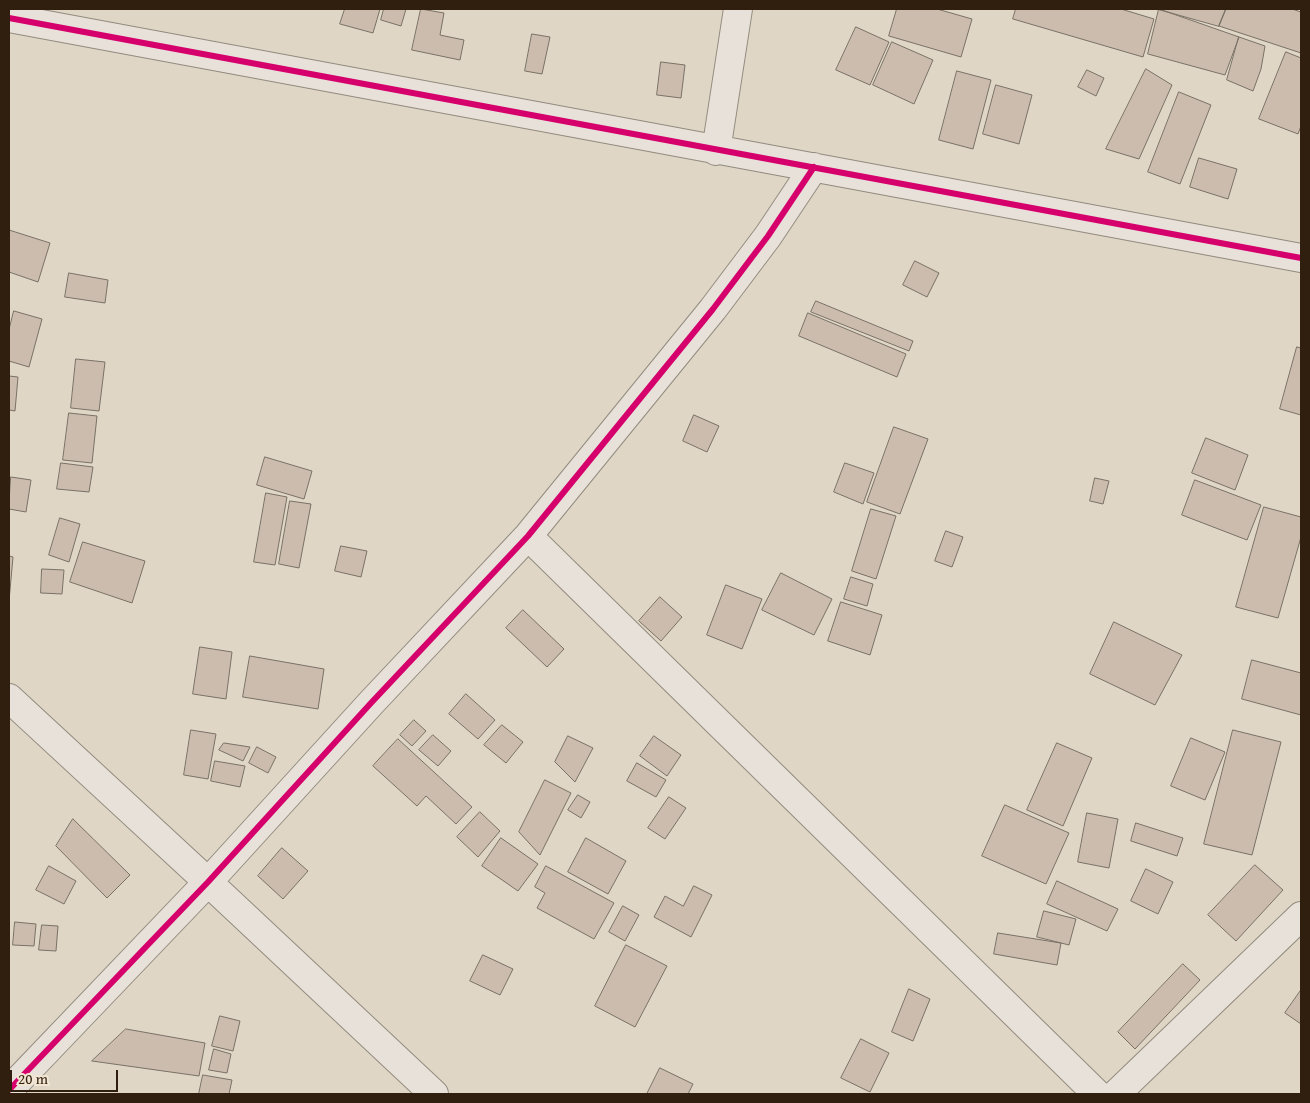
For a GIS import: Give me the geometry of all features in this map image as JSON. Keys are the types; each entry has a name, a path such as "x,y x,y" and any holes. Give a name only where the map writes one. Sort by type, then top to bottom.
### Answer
{"street":[{"path":"716,151 738,9"},
{"path":"9,18 716,151 814,167 1301,258"},
{"path":"9,1090 208,882 371,703 528,536 713,309 768,236 814,167"},
{"path":"528,536 1097,1094"},
{"path":"9,698 434,1094"},
{"path":"1116,1094 1301,916"}],"building":[{"path":"345,9 380,9 373,33 340,24"},
{"path":"384,9 406,9 401,26 381,20"},
{"path":"421,9 444,13 440,35 464,40 460,60 412,50"},
{"path":"897,9 937,9 972,19 961,57 889,36"},
{"path":"1016,9 1121,9 1154,19 1143,57 1013,19"},
{"path":"1157,9 1226,9 1219,26"},
{"path":"1159,9 1239,37 1225,75 1148,54"},
{"path":"1226,9 1292,9 1301,12 1301,53 1219,26"},
{"path":"856,27 889,42 870,85 836,70"},
{"path":"532,34 550,37 542,74 525,71"},
{"path":"1239,37 1265,46 1261,69 1253,91 1227,80"},
{"path":"892,42 933,60 914,104 873,85"},
{"path":"1286,52 1301,58 1301,126 1298,134 1259,119"},
{"path":"661,62 685,65 681,98 657,95"},
{"path":"1146,69 1172,85 1139,159 1106,149"},
{"path":"1087,70 1104,78 1096,96 1078,87"},
{"path":"957,71 991,80 973,149 939,140"},
{"path":"996,85 1032,95 1019,144 983,134"},
{"path":"1179,92 1211,105 1180,184 1148,172"},
{"path":"1199,158 1237,169 1228,199 1190,187"},
{"path":"9,230 50,243 38,282 9,272"},
{"path":"915,261 939,273 927,297 903,285"},
{"path":"69,273 108,280 105,303 65,297"},
{"path":"816,301 913,341 909,351 811,312"},
{"path":"14,311 42,319 29,367 9,361 9,330"},
{"path":"808,313 906,354 897,377 799,336"},
{"path":"1297,347 1301,348 1301,415 1280,409"},
{"path":"76,359 105,362 99,411 71,408"},
{"path":"9,376 18,377 15,411 9,410"},
{"path":"69,413 97,416 92,463 63,460"},
{"path":"694,415 719,426 707,452 683,441"},
{"path":"894,427 928,439 900,514 867,502"},
{"path":"1206,438 1248,455 1235,490 1192,473"},
{"path":"265,457 312,471 304,499 257,485"},
{"path":"61,463 93,467 89,492 57,489"},
{"path":"845,463 874,473 863,504 834,492"},
{"path":"11,477 31,480 26,512 9,509"},
{"path":"1095,478 1109,481 1103,504 1090,501"},
{"path":"1195,480 1261,505 1247,540 1182,515"},
{"path":"266,493 287,497 275,565 254,562"},
{"path":"290,501 311,504 299,568 279,564"},
{"path":"1264,507 1301,517 1301,537 1278,618 1236,607"},
{"path":"871,509 896,516 876,579 852,571"},
{"path":"60,518 80,524 69,562 49,555"},
{"path":"946,531 963,537 952,567 935,561"},
{"path":"83,542 145,561 132,603 70,582"},
{"path":"341,546 367,551 361,577 335,571"},
{"path":"9,556 13,557 9,601"},
{"path":"42,569 64,570 62,594 41,593"},
{"path":"781,573 832,599 814,635 762,610"},
{"path":"851,577 873,584 867,606 844,599"},
{"path":"726,585 762,599 742,649 707,635"},
{"path":"660,597 682,617 661,641 639,621"},
{"path":"841,602 882,615 870,655 828,641"},
{"path":"523,610 564,649 547,667 506,628"},
{"path":"1114,622 1182,655 1155,705 1090,674"},
{"path":"200,647 232,652 226,699 193,694"},
{"path":"250,656 324,669 318,709 243,697"},
{"path":"1252,660 1301,673 1301,715 1242,699"},
{"path":"466,694 495,720 478,739 449,714"},
{"path":"414,720 426,731 412,746 400,735"},
{"path":"502,725 523,742 506,763 484,745"},
{"path":"191,730 216,734 208,779 184,775"},
{"path":"1233,730 1281,742 1252,855 1204,844"},
{"path":"433,735 451,751 438,766 419,750"},
{"path":"568,736 593,748 575,782 555,762"},
{"path":"654,736 681,755 667,776 640,756"},
{"path":"1191,738 1225,752 1205,800 1171,786"},
{"path":"398,739 472,807 456,824 426,796 417,806 373,766"},
{"path":"224,743 250,747 243,761 219,750"},
{"path":"1057,743 1092,758 1063,826 1027,810"},
{"path":"257,747 276,757 268,773 249,763"},
{"path":"215,761 245,766 240,787 211,781"},
{"path":"637,763 666,780 656,797 627,781"},
{"path":"545,780 571,793 540,855 519,832"},
{"path":"578,795 590,802 581,818 568,810"},
{"path":"669,797 686,808 665,839 648,828"},
{"path":"1005,805 1069,833 1046,884 982,856"},
{"path":"480,812 500,831 478,857 457,837"},
{"path":"1087,813 1118,819 1109,868 1078,862"},
{"path":"73,819 130,875 107,898 56,846"},
{"path":"1136,823 1183,838 1177,856 1131,841"},
{"path":"501,838 538,864 518,891 482,866"},
{"path":"586,838 626,861 608,894 568,872"},
{"path":"282,848 308,871 283,899 258,876"},
{"path":"1255,865 1283,890 1236,941 1208,915"},
{"path":"49,866 76,881 64,904 36,890"},
{"path":"546,866 614,903 594,939 537,908 545,893 535,887"},
{"path":"1146,869 1173,882 1158,914 1131,901"},
{"path":"1057,881 1118,909 1107,931 1047,904"},
{"path":"694,886 712,895 691,937 654,917 665,896 683,906"},
{"path":"623,906 639,915 625,941 609,932"},
{"path":"1044,911 1076,919 1069,945 1037,937"},
{"path":"15,922 36,924 34,946 13,945"},
{"path":"42,925 58,926 56,951 39,950"},
{"path":"998,933 1061,943 1057,965 994,954"},
{"path":"626,945 667,966 635,1027 595,1006"},
{"path":"483,955 513,969 500,995 470,981"},
{"path":"1183,964 1200,980 1135,1049 1118,1032"},
{"path":"909,989 930,999 913,1041 892,1032"},
{"path":"1301,990 1301,1024 1285,1013"},
{"path":"220,1016 240,1021 233,1051 212,1046"},
{"path":"126,1029 205,1043 199,1076 92,1061"},
{"path":"861,1039 889,1053 870,1092 841,1078"},
{"path":"214,1049 231,1054 227,1073 209,1070"},
{"path":"660,1068 693,1084 688,1094 647,1094"},
{"path":"203,1075 232,1080 229,1094 199,1094"}],"cycle path":[{"path":"9,18 1301,258"},
{"path":"9,1090 208,882 371,703 528,536 713,309 768,236 814,167"}]}
